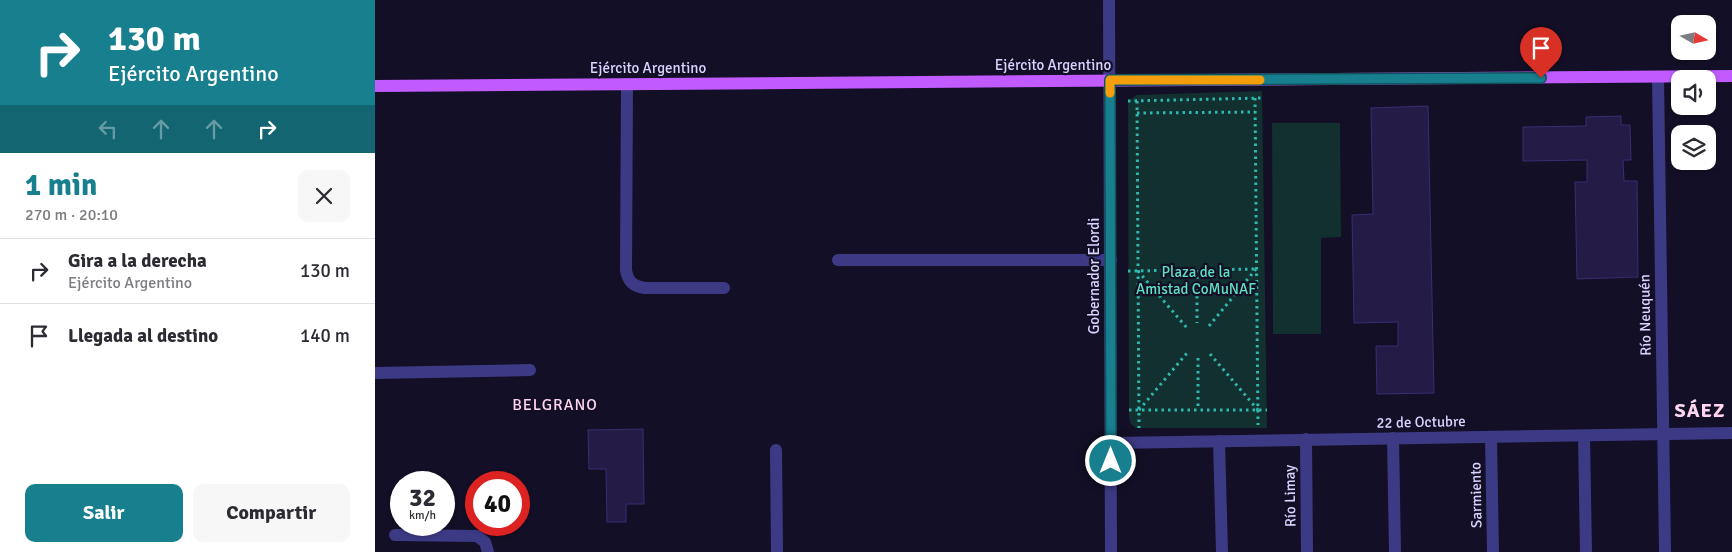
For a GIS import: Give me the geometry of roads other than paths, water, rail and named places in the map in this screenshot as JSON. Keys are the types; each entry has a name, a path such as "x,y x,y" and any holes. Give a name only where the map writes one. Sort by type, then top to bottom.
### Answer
{"main road":[{"name":"Ejército Argentino","path":"375,86 1732,76"}],"street":[{"name":"Gobernador Elordi","path":"1109,0 1111,552"},
{"name":"Río Neuquén","path":"1658,77 1665,552"},
{"path":"627,84 626,270 629,281 633,285 645,288 724,288"},
{"path":"838,260 1111,260"},
{"path":"375,373 530,370"},
{"name":"22 de Octubre","path":"1111,442 1732,434"},
{"path":"1584,436 1586,552"},
{"name":"Sarmiento","path":"1491,437 1493,552"},
{"path":"1393,438 1395,552"},
{"name":"Río Limay","path":"1306,440 1307,552"},
{"path":"1219,441 1222,552"},
{"path":"775,450 777,552"},
{"path":"455,536 477,536 485,542 488,552"}],"district":[{"name":"BELGRANO","path":"555,405"},
{"name":"SÁEZ","path":"1700,410"}],"park label":[{"name":"Plaza de la Amistad CoMuNAF","path":"1196,280"}]}
